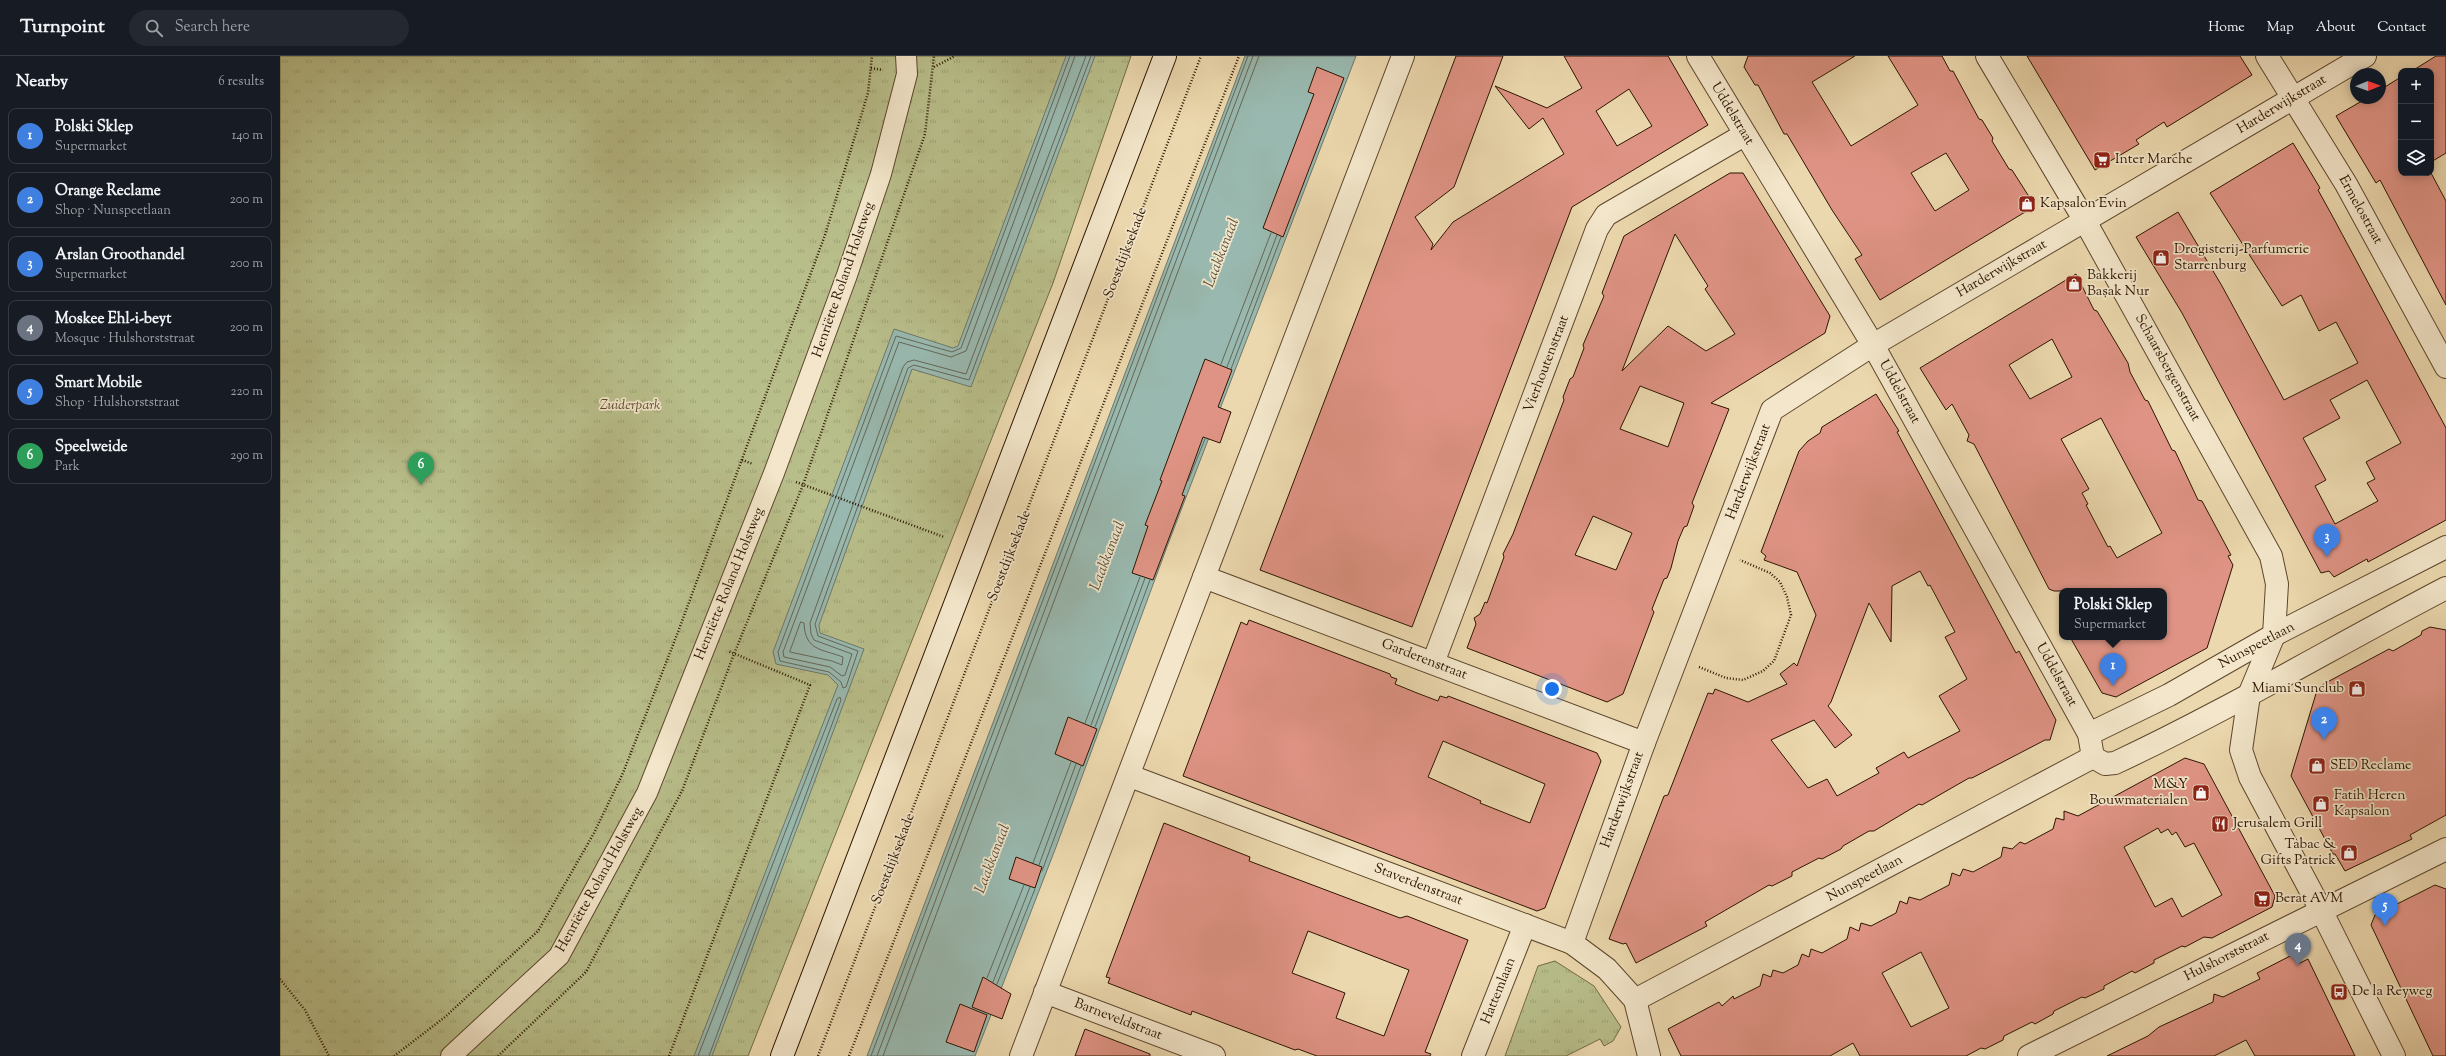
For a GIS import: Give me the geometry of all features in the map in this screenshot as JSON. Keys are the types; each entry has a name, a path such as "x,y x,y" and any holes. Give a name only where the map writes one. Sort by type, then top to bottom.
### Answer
{"street":[{"name":"Henriëtte Roland Holstweg","path":"451,1056 559,956 647,793 774,473 849,268 881,174 907,74 906,56"},
{"path":"782,1056 1165,56"},
{"path":"1021,1056 1130,776 1204,577 1403,56"},
{"name":"Uddelstraat","path":"1698,56 1744,135 1873,345 2089,734"},
{"name":"Schaarsbergenstraat","path":"1987,56 2085,221 2271,556 2277,584 2274,635 2249,695 2241,750 2250,777 2321,910 2394,1056"},
{"name":"Ermelostraat","path":"2267,56 2346,184 2446,367"},
{"name":"Harderwijkstraat","path":"1572,943 1644,743 1772,410 1873,345 2364,56"},
{"name":"Vierhoutenstraat","path":"1433,663 1597,230 1606,215 1744,135"},
{"name":"Nunspeetlaan","path":"2089,734 2169,695 2274,635 2446,548"},
{"name":"Garderenstraat","path":"1204,577 1644,743"},
{"path":"2089,734 2093,757 2105,764 2114,763 2186,729 2305,663 2446,588"},
{"name":"Nunspeetlaan","path":"1635,1000 2093,757"},
{"name":"Staverdenstraat","path":"1130,776 1572,943 1607,970 1635,1000"},
{"name":"Hulshorststraat","path":"2030,1056 2446,849"},
{"name":"Hattemlaan","path":"1474,1056 1525,925"},
{"name":"Barneveldstraat","path":"1045,992 1214,1056"},
{"path":"1635,1000 1646,1055"}],"path":[{"path":"394,1056 445,1017 538,931 594,833 623,773 678,632 825,235 868,93 872,56"},
{"name":"Soestdijksekade","path":"818,1056 1201,56"},
{"path":"849,1056 1239,56"},
{"path":"803,485 944,537"},
{"path":"1677,658 1726,678 1743,680 1763,671 1774,661 1791,615 1787,597 1780,582 1770,573 1718,551"},
{"path":"669,1056 810,685 707,642 678,632"},
{"path":"280,979 305,1010 329,1056"}],"green space":[{"name":"Zuiderpark","path":"280,56 1131,56 1053,283 748,1056 280,1056"},
{"path":"1555,961 1594,986 1621,1027 1613,1041 1604,1046 1600,1039 1566,1056 1505,1056 1538,966"}],"water":[{"path":"1066,56 1095,56 971,387 912,369 819,625 820,633 864,649 712,1056 694,1056 838,685 828,675 776,664 773,652 894,329 953,348 958,346"},
{"name":"Laakkanaal","path":"1245,56 1356,56 1168,544 1056,847 975,1056 867,1056"}],"building":[{"path":"1456,56 1503,56 1454,187 1415,217 1433,244 1431,250 1453,222 1564,154 1543,118 1529,129 1495,86 1547,108 1582,88 1564,56 1668,56 1708,125 1572,207 1412,627 1260,570","holes":["1629,89 1652,126 1617,146 1596,111"]},
{"path":"1748,56 1855,56 1812,82 1851,146 1918,105 1888,56 1942,56 1950,71 1953,71 1979,119 1982,120 1993,138 1992,141 2009,169 2012,170 2035,206 1880,300 1855,259 1862,255 1832,210 1787,134 1784,134 1758,85 1755,85 1744,67","holes":["1946,153 1969,190 1935,211 1911,173"]},
{"path":"2027,56 2240,56 2252,75 2167,127 2164,122 2136,140 2139,144 2095,170"},
{"path":"2436,56 2446,56 2446,153 2434,160 2434,68 2417,68"},
{"path":"1317,67 1344,78 1283,237 1263,228 1314,94 1308,92"},
{"path":"2398,79 2398,176 2433,176 2446,201 2446,305 2380,180 2376,183 2336,116 2357,104 2386,104 2386,86"},
{"path":"2293,143 2320,188 2318,190 2446,428 2446,520 2368,562 2367,559 2334,577 2329,571 2321,573 2182,313 2136,237 2178,212 2222,286 2284,400 2358,363 2336,322 2319,331 2301,295 2282,306 2210,193","holes":["2367,380 2401,443 2366,462 2375,479 2367,483 2378,501 2335,524 2315,486 2326,480 2303,438 2340,418 2330,400"]},
{"path":"1730,173 1743,173 1830,316 1825,333 1711,403 1729,409 1692,503 1694,506 1687,526 1684,527 1678,541 1671,568 1667,578 1664,579 1652,609 1654,612 1623,694 1607,702 1467,648 1476,624 1474,618 1480,614 1485,602 1487,603 1504,557 1503,554 1513,534 1564,400 1563,397 1570,379 1573,377 1584,348 1583,345 1604,296 1602,293 1624,236","holes":["1675,234 1708,286 1705,289 1735,334 1706,351 1668,326 1622,371","1640,386 1684,403 1668,447 1620,429","1593,516 1632,533 1616,570 1575,555"]},
{"path":"2076,274 2094,310 2097,311 2128,363 2130,372 2145,400 2148,401 2172,450 2175,451 2198,500 2202,501 2231,555 2228,556 2233,565 2207,648 2116,697 2102,693 2072,640 2167,640 2167,588 2059,588 2059,591 2049,589 1974,444 1967,441 1969,435 1952,404 1946,410 1920,368","holes":["2052,339 2072,377 2030,399 2009,365","2101,418 2162,533 2117,558 2110,546 2108,547 2086,505 2088,504 2082,493 2089,489 2061,439"]},
{"path":"1205,359 1232,370 1218,407 1231,412 1220,443 1203,437 1182,495 1185,496 1153,580 1132,573 1148,526 1145,525 1162,481 1160,480"},
{"path":"1876,394 1899,431 1897,432 2016,653 2019,651 2056,720 2050,740 2045,740 1972,778 1969,778 1922,805 1919,804 1874,831 1869,831 1843,846 1841,849 1822,859 1819,858 1792,872 1792,876 1772,886 1769,885 1705,922 1707,926 1636,963 1626,943 1623,944 1609,939 1664,796 1668,795 1708,693 1713,694 1715,689 1748,702 1787,684 1780,674 1794,663 1797,666 1816,615 1797,572 1764,560 1766,556 1761,552 1799,451 1808,441 1820,433 1822,427","holes":["1920,571 1928,586 1930,585 1955,632 1945,637 1967,679 1939,696 1960,731 1908,758 1904,752 1876,768 1879,773 1837,796 1827,779 1808,788 1771,740 1814,720 1835,748 1852,735 1828,706 1831,702 1869,603 1891,642 1892,586"]},
{"path":"1249,620 1390,674 1391,677 1397,679 1395,684 1438,701 1440,696 1447,698 1448,696 1597,753 1601,761 1545,908 1537,911 1183,776 1241,622 1247,625","holes":["1443,741 1545,784 1530,823 1480,803 1481,801 1428,777"]},
{"path":"2430,627 2446,630 2446,815 2410,835 2412,839 2345,871 2335,854 2333,854 2291,776 2318,687 2389,649 2393,651 2421,635 2422,631"},
{"path":"1068,717 1097,729 1083,766 1055,754"},
{"path":"2185,758 2204,764 2275,896 2272,907 2212,938 2204,937 2185,947 2182,946 2154,960 2154,963 2135,973 2132,971 2104,986 2104,989 2085,998 2082,997 2054,1011 2053,1014 2035,1024 2032,1022 2004,1036 2003,1040 1985,1049 1981,1048 1966,1056 1860,1056 1853,1043 1830,1056 1681,1056 1668,1029 1719,1002 1722,1006 1733,996 1734,999 1760,986 1763,974 1771,977 1773,970 1783,973 1798,965 1802,954 1809,957 1811,949 1822,953 1847,939 1850,927 1859,931 1861,923 1871,926 1896,913 1900,901 1907,904 1909,897 1920,900 1949,885 1952,873 1960,876 1963,869 1973,872 2001,857 2003,847 2012,849 2020,842 2025,844 2053,829 2056,818 2064,820 2064,811 2078,816","holes":["2158,828 2161,833 2168,829 2172,835 2176,832 2185,847 2194,843 2222,895 2182,917 2172,898 2155,907 2124,847","1921,952 1949,1008 1911,1027 1882,973"]},
{"path":"1164,823 1250,857 1249,861 1400,918 1407,916 1468,940 1425,1052 1431,1054 1430,1056 1317,1056 1298,1049 1295,1050 1192,1011 1191,1015 1108,983 1110,978 1106,977","holes":["1308,931 1409,970 1384,1036 1336,1018 1345,993 1292,973"]},
{"path":"1016,857 1042,867 1035,888 1009,879"},
{"path":"2435,885 2446,889 2446,1056 2433,1056 2371,925 2375,915"},
{"path":"2294,954 2298,964 2308,959 2355,1056 2255,1056 2246,1040 2214,1056 2107,1056 2148,1036 2159,1027 2213,1002 2214,994 2223,997 2260,979 2257,973"},
{"path":"983,977 1011,994 1002,1019 972,1007"},
{"path":"960,1004 987,1015 974,1052 946,1042"},
{"path":"1085,1029 1150,1054 1150,1056 1075,1056"}],"place":[{"name":"Inter Marche","path":"2102,160"},
{"name":"Kapsalon Evin","path":"2027,204"},
{"name":"Drogisterij-Parfumerie Starrenburg","path":"2161,258"},
{"name":"Bakkerij Başak Nur","path":"2074,284"},
{"name":"Speelweide","path":"421,485"},
{"name":"Arslan Groothandel","path":"2327,557"},
{"name":"Polski Sklep","path":"2113,686"},
{"name":"Miami Sunclub","path":"2357,689"},
{"name":"Orange Reclame","path":"2324,740"},
{"name":"SED Reclame","path":"2317,766"},
{"name":"M&Y Bouwmaterialen","path":"2201,793"},
{"name":"Fatih Heren Kapsalon","path":"2321,804"},
{"name":"Jerusalem Grill","path":"2220,824"},
{"name":"Tabac & Gifts Patrick","path":"2349,853"},
{"name":"Berat AVM","path":"2262,899"},
{"name":"Smart Mobile","path":"2385,926"},
{"name":"Moskee Ehl-i-beyt","path":"2298,966"},
{"name":"De la Reyweg","path":"2339,992"}]}
